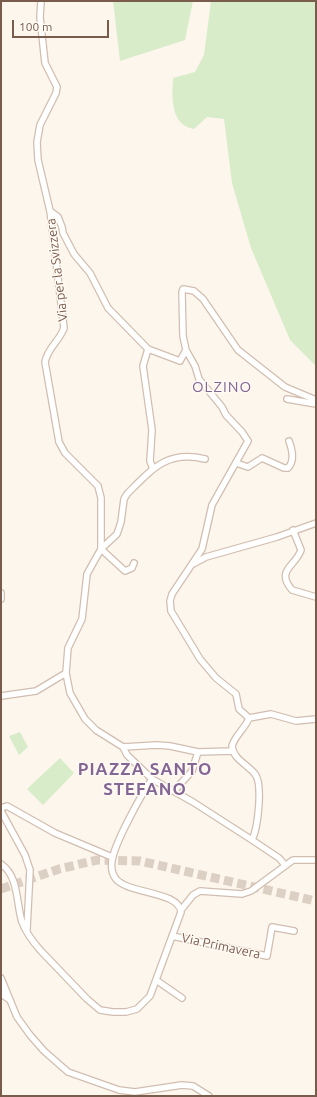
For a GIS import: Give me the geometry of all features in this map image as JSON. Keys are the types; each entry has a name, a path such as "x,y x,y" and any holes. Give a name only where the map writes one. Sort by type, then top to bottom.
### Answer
{"street":[{"name":"Via per la Svizzera","path":"41,1 40,17 46,63 57,87 56,93 40,124 37,142 38,160 50,211 64,328 61,337 47,352 44,362 59,442 65,453 98,486 101,498 101,549"},
{"path":"50,211 58,217 63,232 74,254 90,273 108,308 148,349 180,361 186,350"},
{"path":"249,718 239,709 236,694 216,678 200,659 171,611 170,601 172,594 202,549 212,505 248,441 248,438 226,415 222,407 199,379 195,366 186,350 183,329 183,289 194,291 203,299 238,350 285,387 316,400"},
{"path":"148,349 143,366 152,430 150,461 153,470"},
{"path":"287,398 316,404"},
{"path":"236,464 248,467 262,458 284,468 288,468 292,463 292,448 290,441"},
{"path":"205,459 181,456 170,459 153,470 127,494 124,499 121,522 117,534 101,549 88,574 82,619 68,648 66,673 70,693 85,719 96,730 123,747 127,755 152,779 174,791 252,840 279,858 285,865"},
{"path":"193,564 206,557 316,522"},
{"path":"293,530 301,550 286,571 285,576 292,590 316,597"},
{"path":"101,549 125,570 132,568 134,563"},
{"path":"1,594 1,599"},
{"path":"1,696 36,691 66,673"},
{"path":"249,718 271,714 296,721 316,719"},
{"path":"249,718 245,727 236,736 232,746 232,751 236,757 254,774 258,783 257,820 252,840"},
{"path":"123,747 170,746 198,752 232,751"},
{"path":"174,791 192,771 198,752"},
{"path":"152,779 124,828 112,857 112,870 119,882 165,897 175,903 181,910"},
{"path":"1,808 7,806 55,833 112,857"},
{"path":"1,811 30,868 26,931"},
{"path":"1,864 10,874 15,886 22,922 26,931 41,951 86,999 100,1010 126,1012 137,1008 150,996 181,910 193,895 200,891 237,894 251,891 293,860 316,860"},
{"name":"Via Primavera","path":"172,936 268,956 272,927 294,931"},
{"path":"1,978 17,1017 44,1051 68,1072 120,1090 135,1092 182,1085 192,1086 209,1096"},
{"path":"156,980 182,998"},
{"path":"1,990 4,996 10,1000"}],"green space":[{"path":"113,1 193,1 185,40 120,61"},
{"path":"211,1 316,1 316,366 290,340 251,248 232,183 224,119 207,117 194,129 180,122 174,109 172,93 173,78 195,72 204,55"},
{"path":"20,732 28,747 19,755 9,736"},
{"path":"60,758 74,773 43,805 27,789"}],"tunnel":[{"path":"1,889 59,869 97,860 140,861 316,901"}],"district":[{"name":"OLZINO","path":"222,387"},
{"name":"PIAZZA SANTO STEFANO","path":"145,779"}]}
